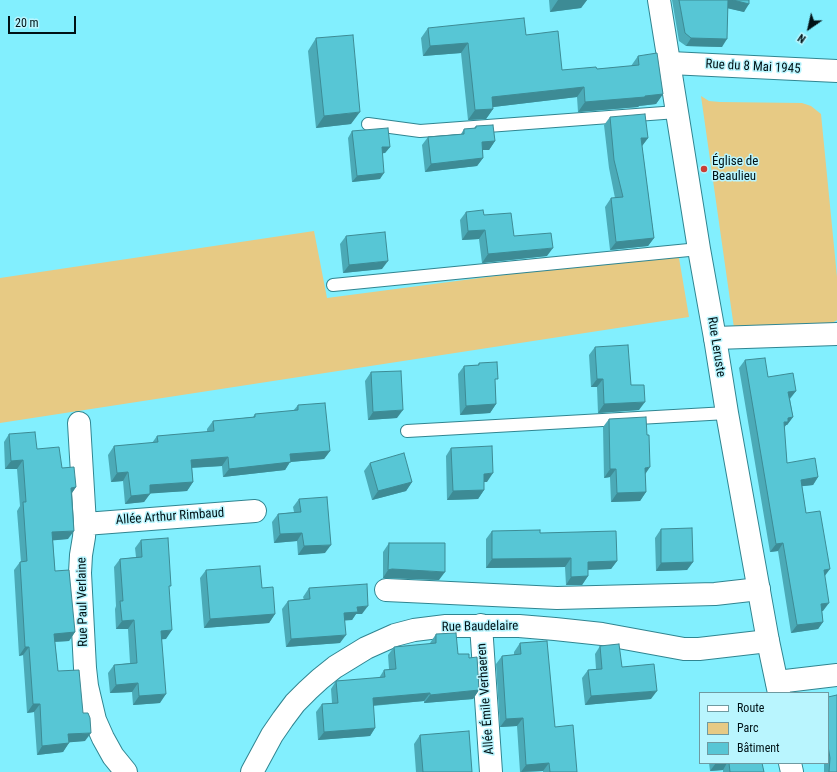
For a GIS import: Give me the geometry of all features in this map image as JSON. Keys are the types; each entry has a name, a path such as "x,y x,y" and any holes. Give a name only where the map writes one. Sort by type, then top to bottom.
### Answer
{"street":[{"name":"Rue Leruste","path":"659,0 727,413 768,641 778,688"},
{"name":"Rue du 8 Mai 1945","path":"670,63 837,70"},
{"path":"715,338 837,334"},
{"name":"Rue Paul Verlaine","path":"79,423 85,524 80,573 87,686 95,720 103,738 113,756 126,772"},
{"name":"Allée Arthur Rimbaud","path":"85,524 255,511"},
{"path":"386,590 557,598 715,594 759,589"},
{"name":"Rue Baudelaire","path":"252,772 272,734 282,719 295,703 320,679 335,667 380,642 414,630 446,626 519,626 580,631 684,649 699,649 768,641"},
{"name":"Allée Émile Verhaeren","path":"480,626 492,772"},
{"path":"778,688 837,675"}],"lane":[{"path":"368,124 420,131 677,112"},
{"path":"333,285 699,250"},
{"path":"407,431 727,413"}],"green space":[{"path":"701,96 709,101 720,102 802,103 811,106 821,114 837,277 837,320 831,324 734,328"},
{"path":"314,231 327,298 678,252 689,317 0,423 0,278"}],"building":[{"path":"679,0 728,0 727,39 691,38 685,33"},
{"path":"733,0 749,0 749,4"},
{"path":"524,18 526,35 558,31 562,70 596,67 597,69 639,65 638,56 657,53 663,94 585,102 584,87 492,97 493,109 475,110 468,43 430,46 428,28"},
{"path":"353,35 360,112 324,116 316,38"},
{"path":"645,114 648,138 641,138 654,238 616,242 611,198 623,197 614,160 610,117"},
{"path":"493,125 495,141 482,142 483,158 431,164 428,137 464,134 464,129 476,128 476,126"},
{"path":"388,128 390,147 382,147 384,173 357,176 352,131"},
{"path":"483,210 484,215 511,213 514,236 551,233 553,248 488,254 485,230 468,231 466,212"},
{"path":"385,232 388,261 349,265 346,236"},
{"path":"628,345 631,385 644,385 645,402 604,404 603,379 597,379 595,347"},
{"path":"765,358 768,377 793,373 796,391 788,392 793,417 788,418 788,422 784,422 787,463 815,458 818,477 801,480 806,513 820,511 830,569 824,570 829,603 821,604 823,622 797,625 783,543 776,544 745,360"},
{"path":"497,362 498,379 495,379 496,404 466,406 464,366"},
{"path":"401,371 403,410 373,412 371,372"},
{"path":"325,403 330,451 290,454 291,462 229,469 228,457 191,460 193,482 150,485 150,494 131,496 128,472 117,473 114,446 158,442 157,436 214,431 213,421 255,417 255,414 298,410 298,405"},
{"path":"646,417 647,435 649,435 650,467 645,468 646,492 617,493 616,469 610,469 609,419"},
{"path":"35,432 37,449 59,447 62,468 74,467 76,487 71,488 74,531 52,532 55,571 69,570 75,632 54,634 58,671 79,670 83,713 88,713 90,718 91,733 68,734 69,743 42,746 40,704 33,704 29,647 25,647 20,562 27,561 23,502 26,502 23,460 11,461 9,434"},
{"path":"492,446 493,473 484,474 484,490 453,491 451,448"},
{"path":"404,453 412,482 378,491 370,463"},
{"path":"327,497 331,545 304,546 302,533 280,534 278,514 301,512 299,499"},
{"path":"692,528 693,562 661,563 661,529"},
{"path":"540,530 540,533 616,531 617,561 588,562 588,576 571,577 571,558 492,559 492,531"},
{"path":"168,538 172,630 161,631 166,694 139,696 138,683 116,685 114,665 137,663 134,620 122,621 120,601 123,601 120,559 142,557 141,540"},
{"path":"389,543 445,543 445,572 388,570"},
{"path":"260,566 262,588 273,587 275,614 210,619 206,570"},
{"path":"367,584 368,606 357,607 358,612 344,613 346,635 291,639 288,601 310,599 309,588"},
{"path":"456,633 458,654 469,654 469,658 477,657 479,690 430,695 430,693 373,698 375,728 324,732 322,704 338,703 336,681 385,677 384,670 396,669 394,647 436,643 436,634"},
{"path":"547,641 555,727 573,725 577,772 550,772 549,763 526,765 523,718 506,719 502,656 521,654 520,643"},
{"path":"619,644 622,667 654,664 657,691 591,696 588,670 602,669 600,646"},
{"path":"837,695 837,772 829,772 829,697"},
{"path":"469,731 472,772 423,772 420,735"},
{"path":"729,764 762,764 764,772 730,772"}],"place":[{"name":"Église de Beaulieu","path":"704,169"}]}
